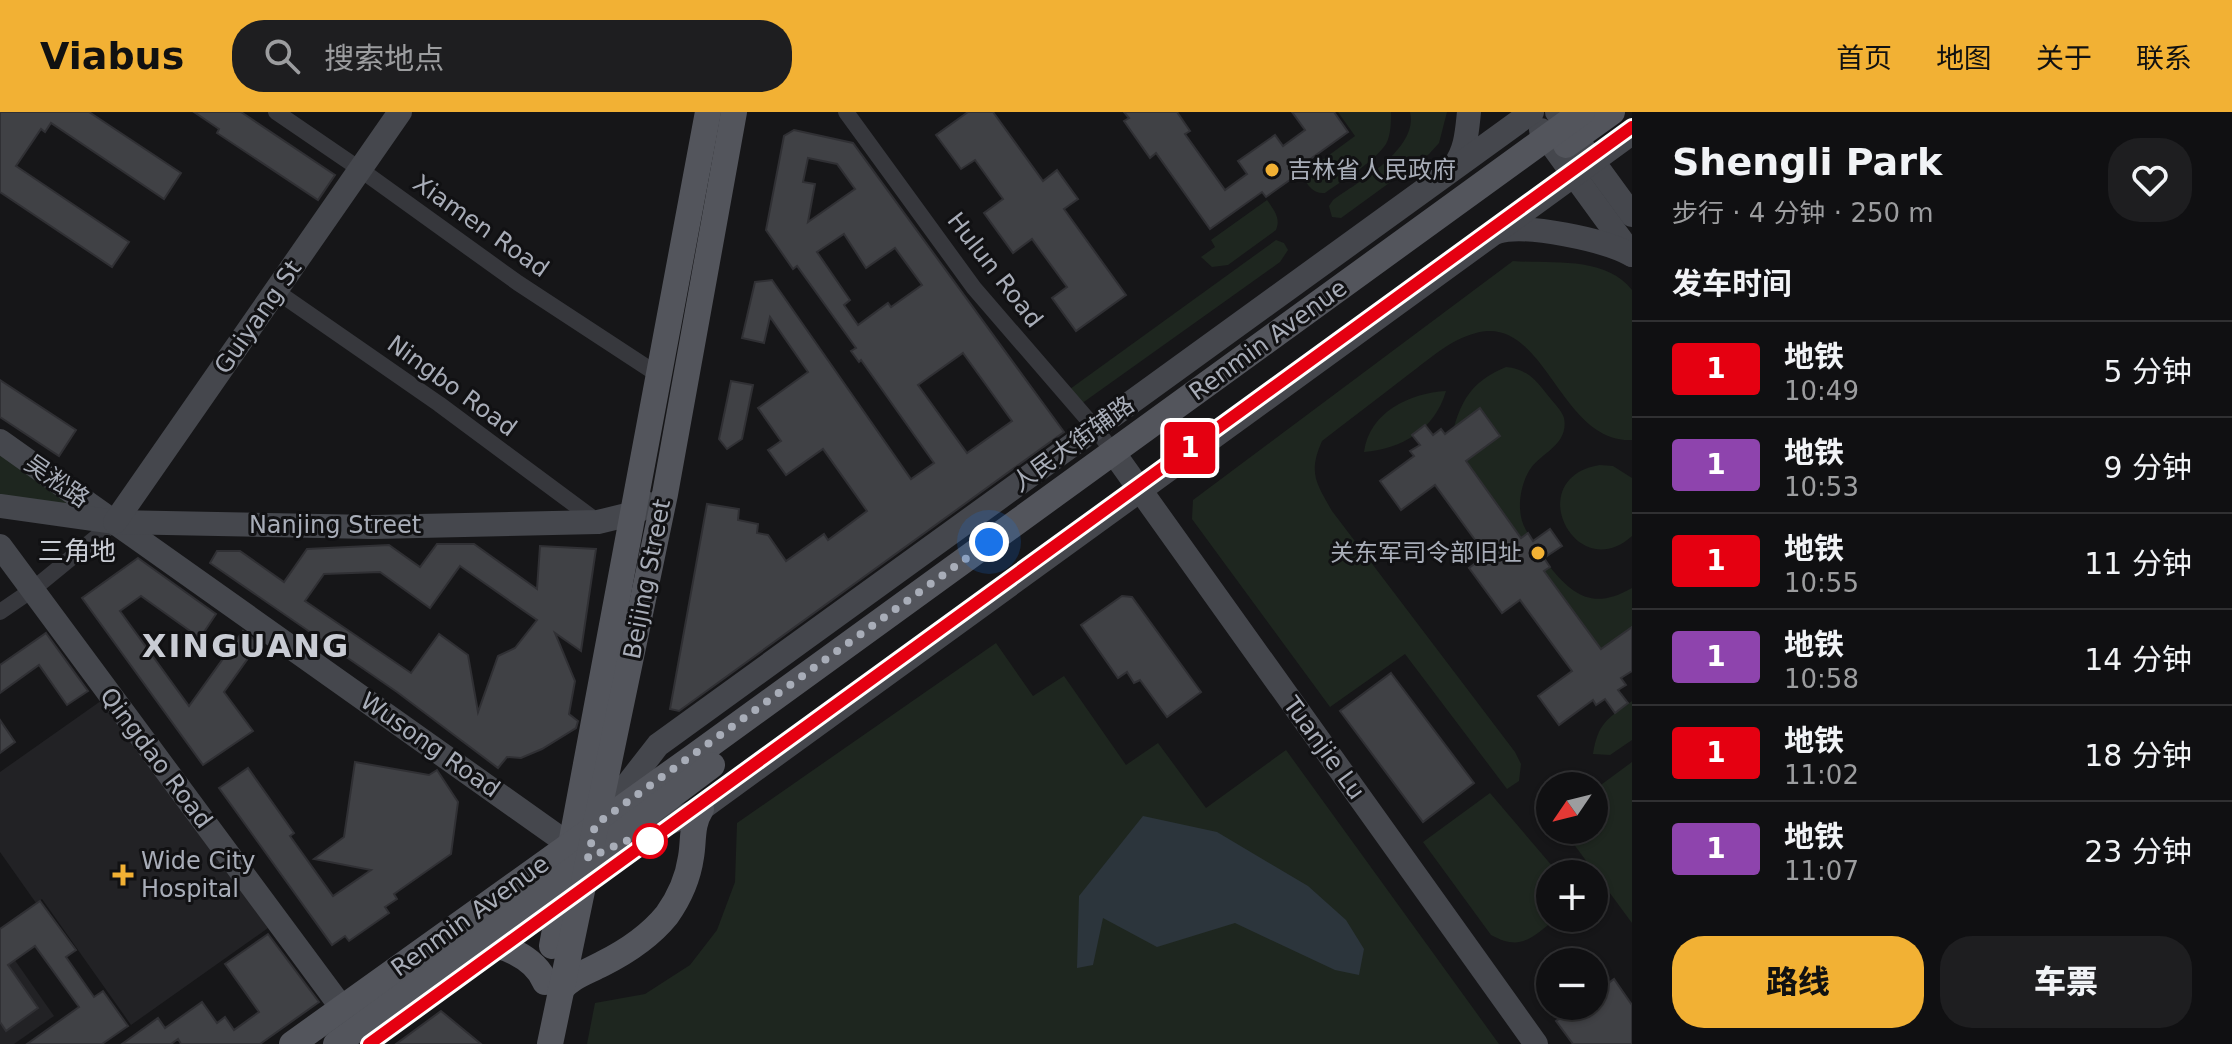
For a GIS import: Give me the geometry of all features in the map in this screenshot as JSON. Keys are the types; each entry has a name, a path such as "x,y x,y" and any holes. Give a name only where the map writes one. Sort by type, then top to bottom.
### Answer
{"main road":[{"name":"Guiyang St","path":"115,522 400,112"},
{"name":"Beijing Street","path":"534,1044 553,986 579,851 635,513 708,112"},
{"name":"Beijing Street","path":"595,825 665,494 734,112"},
{"path":"1449,172 1460,158 1469,112"},
{"name":"Renmin Avenue","path":"336,1044 579,851 1118,459 1564,129 1612,112"},
{"name":"人民大街辅路","path":"595,825 658,745 1530,113"},
{"path":"1530,113 1564,129 1632,255"},
{"path":"579,851 701,809 1632,133"},
{"path":"1584,169 1632,215"},
{"path":"1495,233 1517,229 1595,241 1632,255"},
{"name":"吴淞路","path":"0,441 115,522"},
{"name":"Renmin Avenue","path":"579,851 595,825 1118,459"},
{"name":"Tuanjie Lu","path":"1118,459 1536,1044"},
{"name":"Nanjing Street","path":"0,506 115,522 373,527 598,522 635,513 665,494"},
{"name":"Wusong Road","path":"115,522 579,851"},
{"name":"Qingdao Road","path":"0,546 357,1027"},
{"path":"474,944 485,943 507,949 535,966 553,986 611,959 640,941 675,903 688,871 693,824 701,809"},
{"name":"Beijing Street","path":"550,1044 565,876 579,851"},
{"name":"Renmin Avenue","path":"292,1044 357,1027 565,876"}],"street":[{"name":"Xiamen Road","path":"276,112 518,283 660,376"},
{"name":"Hulun Road","path":"846,112 974,288 1118,459"},
{"name":"Ningbo Road","path":"276,291 439,404 598,522"},
{"path":"0,612 115,522"}],"shaded area":[{"path":"1338,112 1391,112 1390,133 1386,144 1373,158 1321,193 1311,188 1302,175 1355,136"},
{"path":"1410,112 1447,112 1439,143 1429,154 1341,218 1332,217 1329,206 1333,200 1384,163 1405,139 1410,126"},
{"path":"1267,200 1277,218 1276,230 1228,265 1212,267 1201,257 1215,247 1211,240"},
{"path":"1276,240 1284,243 1288,250 1280,262 1081,404 1070,389"},
{"path":"1513,261 1593,267 1621,279 1632,290 1632,440 1607,435 1587,422 1520,342 1500,332 1476,333 1438,352 1322,441 1315,462 1318,485 1332,511 1515,752 1521,764 1519,781 1507,789 1405,654 1330,707 1192,519 1193,500"},
{"path":"1506,367 1524,372 1533,379 1559,408 1565,427 1559,441 1527,475 1520,509 1528,533 1521,538 1466,461 1500,436 1480,409 1454,427 1472,390"},
{"path":"1446,391 1434,416 1415,435 1391,447 1364,452 1374,426 1393,407 1419,396"},
{"path":"0,447 106,518 0,499"},
{"path":"1600,465 1613,466 1632,478 1632,536 1611,548 1592,548 1576,539 1565,524 1560,507 1563,489 1576,474"},
{"path":"1550,567 1568,586 1586,597 1607,598 1632,588 1632,627 1601,649 1544,571"},
{"path":"996,643 1033,696 1064,676 1126,765 1158,743 1206,808 1286,750 1499,1044 587,1044 595,1003 645,994 690,965 717,930 735,882 737,823"},
{"name":"Wide City Hospital","path":"105,698 268,928 131,1025 42,899 36,903 0,852 0,772"},
{"path":"1632,701 1632,740 1610,755 1593,754 1601,728"},
{"path":"1632,762 1632,923 1608,890 1608,860 1586,860 1574,844 1608,844 1608,780"},
{"path":"1490,793 1547,860 1536,860 1538,932 1519,942 1491,935 1423,842"},
{"path":"1143,816 1217,832 1308,886 1346,920 1364,949 1359,975 1335,970 1235,923 1157,947 1103,918 1093,965 1077,968 1079,896"},
{"path":"0,939 54,1016 14,1044 0,1044"}],"building":[{"path":"0,112 89,112 181,173 164,199 51,123 45,132 41,129 16,166 129,242 112,267 0,192"},
{"path":"194,112 241,112 335,175 318,200 217,133 219,129"},
{"path":"968,112 993,112 1043,181 1057,170 1078,199 1064,209 1126,295 1076,331 1052,298 1067,287 1032,239 1013,253 984,213 1003,199 975,160 961,169 936,135"},
{"name":"吉林省人民政府","path":"1124,112 1177,112 1190,131 1185,134 1225,190 1247,174 1238,161 1275,135 1283,146 1305,130 1292,112 1334,112 1348,132 1298,168 1301,172 1266,197 1262,192 1210,229 1156,153 1150,158 1124,121 1129,118"},
{"path":"794,130 853,143 1064,432 679,711 670,709 707,504 739,509 738,520 758,524 757,533 768,535 786,561 824,534 828,540 867,511 823,449 786,475 768,450 781,441 758,408 808,372 770,317 764,343 742,338 755,282 772,280 911,479 934,463 861,360 859,362 851,351 856,348 797,266 793,269 766,230 784,136","holes":["808,158 837,164 855,189 808,222 815,184 803,182","844,234 866,268 895,248 922,285 891,307 888,303 858,325 844,305 850,300 817,252","963,353 1012,421 967,453 918,385"]},
{"path":"0,380 76,430 59,456 0,417"},
{"path":"731,381 753,385 742,439 727,449 719,439"},
{"path":"1480,408 1500,436 1466,461 1521,538 1528,533 1533,541 1550,529 1562,546 1544,558 1550,567 1544,571 1601,649 1632,627 1632,671 1621,678 1626,685 1618,690 1628,703 1615,713 1605,699 1596,705 1593,700 1559,725 1538,696 1572,671 1520,600 1502,613 1469,568 1486,555 1435,485 1401,510 1380,481 1414,456 1410,451 1420,445 1412,435 1425,425 1433,435 1441,429 1445,434"},
{"path":"437,544 474,544 537,589 540,546 596,549 581,651 555,633 575,681 569,714 578,721 576,728 521,758 507,757 498,768 397,692 210,563 217,551 240,551 284,582 307,549 389,545 420,567","holes":["460,566 537,620 515,648 498,656 478,712 468,655 439,634 411,673 305,601 324,574 380,572 430,608"]},
{"path":"138,558 216,614 200,638 141,596 120,611 189,706 243,631 259,643 224,692 253,731 203,765 82,598"},
{"path":"1122,596 1132,597 1201,692 1167,717 1140,680 1134,683 1127,672 1118,678 1081,625"},
{"path":"46,633 88,691 67,705 39,665 0,693 0,665"},
{"path":"1391,673 1474,783 1423,822 1340,711"},
{"path":"0,720 15,742 0,753"},
{"path":"355,762 429,775 437,770 458,802 451,854 394,894 397,899 385,907 389,913 349,941 345,936 332,945 219,788 248,768 294,833 290,836 333,896 371,870 314,859 344,837"},
{"path":"40,901 76,950 66,957 94,997 103,991 128,1026 102,1044 27,1044 79,1007 35,946 8,965 38,1008 6,1031 0,1022 0,929"},
{"path":"268,934 319,1002 260,1044 181,1044 178,1039 171,1044 122,1044 158,1018 165,1028 202,1002 217,1023 225,1017 234,1030 259,1012 225,964"},
{"path":"1614,979 1632,1005 1632,1044 1573,1044 1556,1021 1608,1020 1608,984"},
{"path":"441,1011 481,1044 396,1044"}],"metro line":[{"name":"1","path":"369,1044 1632,127"}],"place":[{"name":"吉林省人民政府","path":"1272,170"},
{"name":"关东军司令部旧址","path":"1538,553"},
{"name":"Wide City Hospital","path":"123,875"}],"district":[{"name":"三角地","path":"77,551"},
{"name":"XINGUANG","path":"246,646"}],"route":[{"path":"650,841 644,833 588,858 595,825 989,542"}]}
